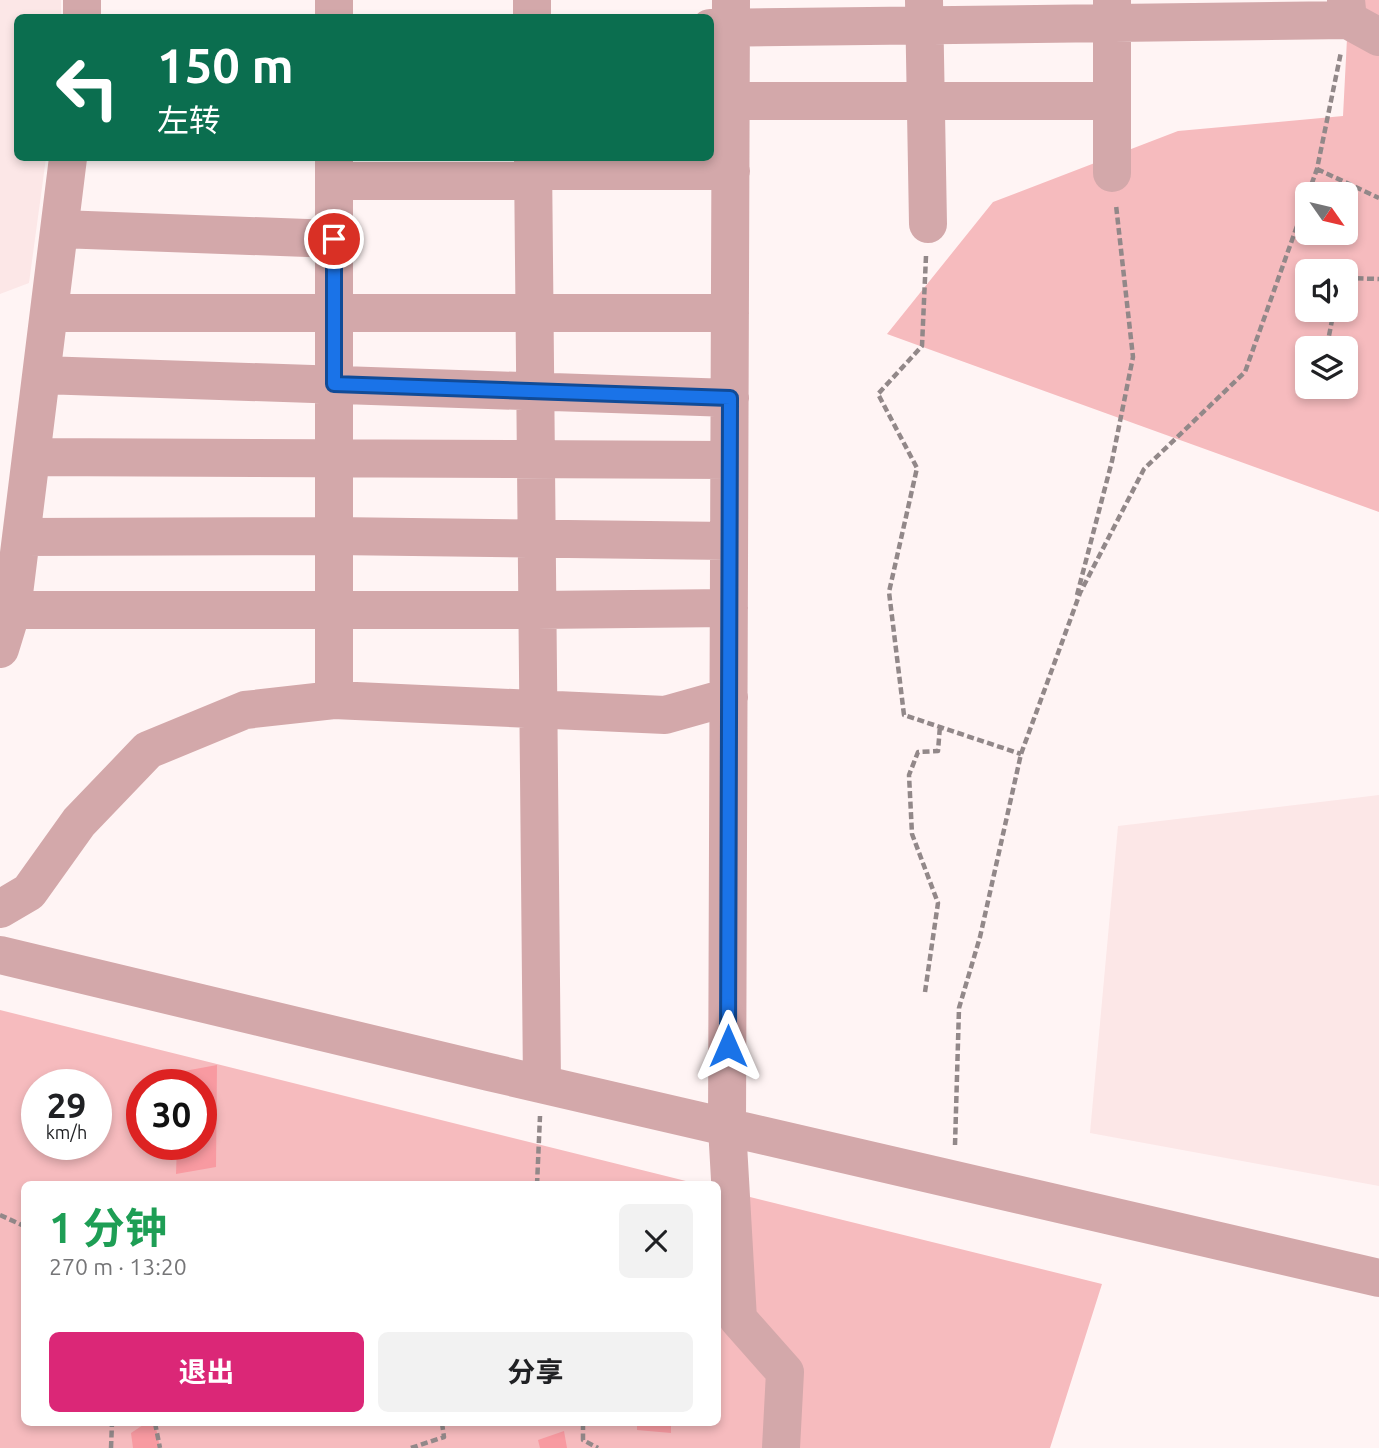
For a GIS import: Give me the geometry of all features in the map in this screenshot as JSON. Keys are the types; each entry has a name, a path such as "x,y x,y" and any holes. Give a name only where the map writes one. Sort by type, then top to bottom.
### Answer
{"street":[{"path":"1112,12 1112,173"},
{"path":"781,1448 785,1372 738,1319 727,1127 731,171 721,101 724,18 1112,12 1357,19"},
{"path":"924,13 928,224"},
{"path":"721,101 1112,101"},
{"path":"0,649 12,610 68,161"},
{"path":"334,700 334,169 731,171"},
{"path":"533,170 542,1084"},
{"path":"60,229 334,239"},
{"path":"50,313 730,313"},
{"path":"42,374 730,398"},
{"path":"32,457 729,460"},
{"path":"21,537 334,536 729,541"},
{"path":"12,610 729,608"},
{"path":"0,909 29,892 79,822 148,750 245,710 334,700 665,715 729,697"},
{"path":"0,955 1379,1278"}],"path":[{"path":"1313,182 1357,19"},
{"path":"1317,169 1379,198"},
{"path":"1072,615 1112,461 1133,358 1112,173"},
{"path":"928,224 922,346 878,394 917,468 889,592 904,715 1021,754"},
{"path":"954,1180 959,1007 980,937 1021,754 1080,593 1144,469 1245,372 1295,232"},
{"path":"1358,278 1379,279"},
{"path":"925,992 938,903 912,834 909,775 918,752 938,751 940,726"},
{"path":"537,1181 542,1084"},
{"path":"0,1215 21,1225"},
{"path":"111,1448 112,1426"},
{"path":"156,1426 160,1448"},
{"path":"411,1448 444,1437 442,1426"},
{"path":"583,1426 583,1440 598,1448"}],"shaded area":[{"path":"0,0 61,0 61,14 14,14 14,161 46,161 29,283 0,294"},
{"path":"1349,0 1379,0 1379,512 887,334 993,202 1178,131 1343,116"},
{"path":"1379,795 1379,1186 1090,1133 1118,826"},
{"path":"0,1010 686,1181 21,1181 21,1426 721,1426 721,1190 1102,1284 1050,1448 0,1448"}],"building":[{"path":"217,1065 217,1069 195,1069"},
{"path":"176,1160 216,1160 216,1167 176,1174"},
{"path":"142,1426 156,1426 160,1448 133,1448 131,1433"},
{"path":"637,1426 671,1426 671,1433 637,1430"},
{"path":"564,1431 567,1448 540,1448 538,1440"}],"route":[{"path":"334,239 334,384 730,398 728,1046"}]}
